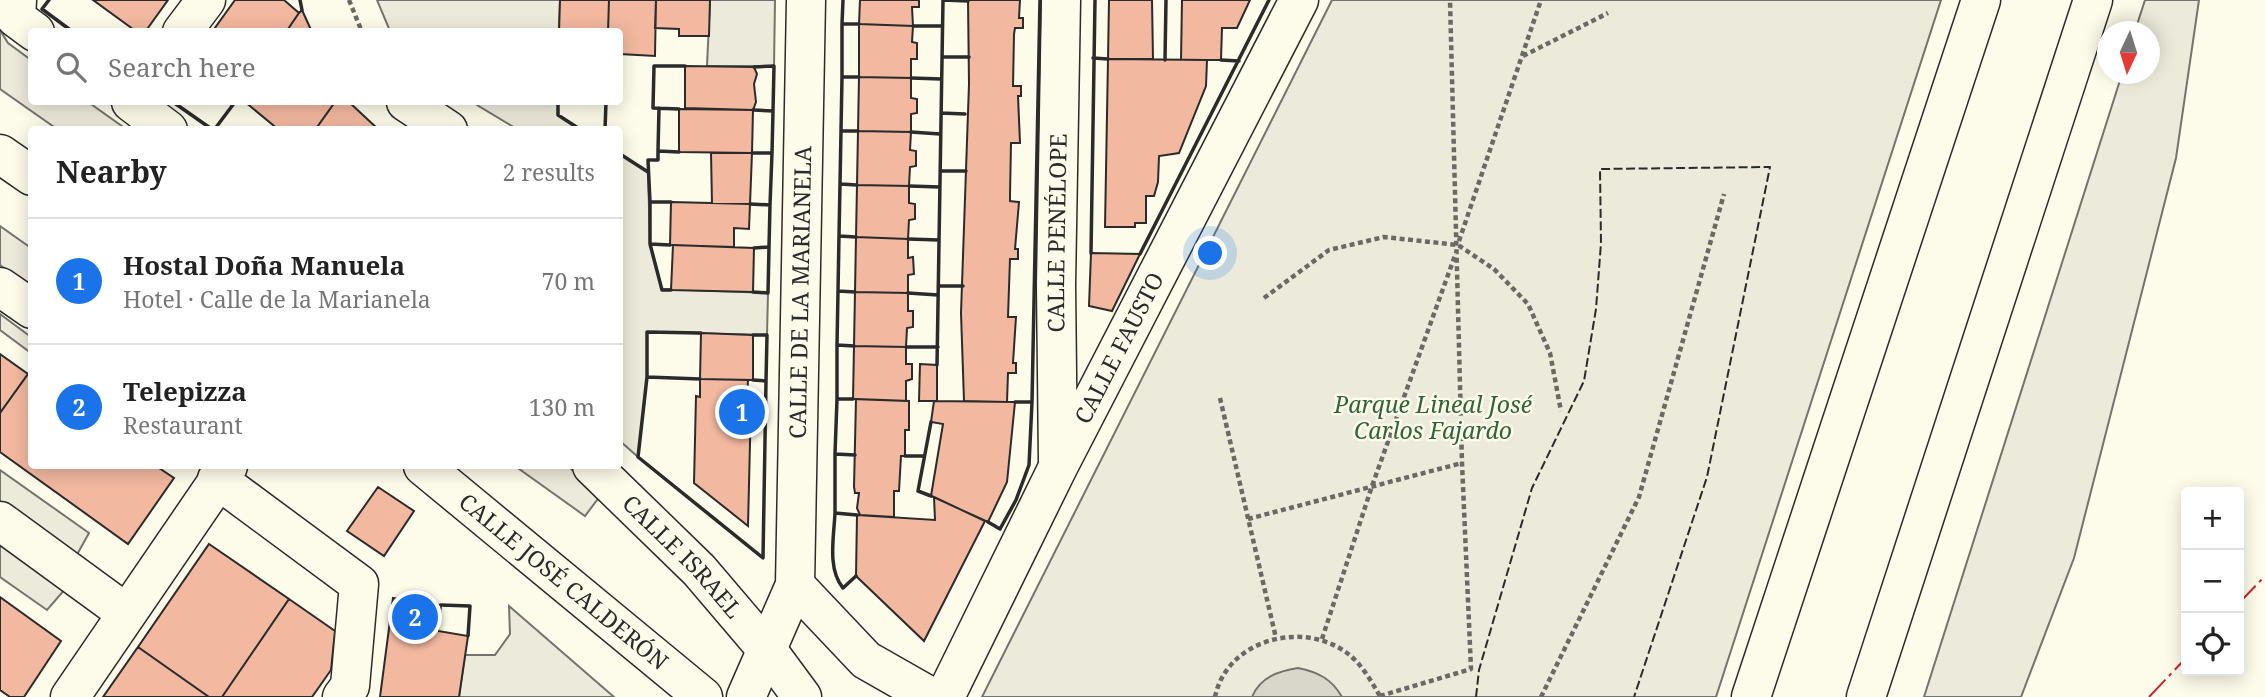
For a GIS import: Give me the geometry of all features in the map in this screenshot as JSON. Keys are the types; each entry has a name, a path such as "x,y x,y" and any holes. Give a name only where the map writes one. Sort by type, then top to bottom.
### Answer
{"street":[{"path":"18,0 16,18 30,28"},
{"path":"184,28 206,0"},
{"name":"CALLE DE LA MARIANELA","path":"795,585 806,0"},
{"name":"CALLE PENÉLOPE","path":"1058,467 1056,285 1062,0"},
{"name":"CALLE FAUSTO","path":"945,697 1058,467 1299,0"},
{"path":"1751,697 1981,0"},
{"path":"1866,697 2093,0"},
{"path":"135,105 162,126"},
{"path":"410,105 442,126"},
{"path":"0,153 28,173"},
{"path":"0,287 28,306"},
{"name":"CALLE JOSÉ CALDERÓN","path":"427,469 703,697"},
{"name":"CALLE ISRAEL","path":"595,469 699,570 768,651 802,697"},
{"path":"70,697 222,472 359,584 350,686 342,697"},
{"path":"0,521 126,612"},
{"path":"746,697 795,585 866,660 931,697"}],"path":[{"path":"349,0 360,28"},
{"path":"1215,697 1229,668 1250,649 1276,638 1299,636 1322,639 1348,653 1380,697 1471,669 1462,463 1450,0"},
{"path":"1322,639 1372,486 1541,0"},
{"path":"1522,57 1608,13"},
{"path":"1541,697 1639,497 1724,194"},
{"path":"1264,298 1329,250 1384,237 1458,245 1494,269 1528,304 1550,353 1561,411"},
{"path":"1220,398 1276,638"},
{"path":"1248,519 1462,463"}],"green space":[{"path":"377,0 560,0 559,28 389,28"},
{"path":"710,0 775,0 774,66 707,66"},
{"name":"Parque Lineal José Carlos Fajardo","path":"1332,0 1941,0 1716,697 982,697"},
{"path":"2145,0 2199,0 2176,158 2074,558 2021,697 1924,697 2119,84 2160,84 2160,21 2138,21"},
{"path":"0,30 8,43 28,58 28,105 92,105 122,126 53,126 0,89"},
{"path":"477,105 558,105 558,115 576,126 512,126"},
{"path":"623,156 648,172 650,244 662,289 768,293 767,335 647,332 647,377 638,457 623,444"},
{"path":"519,469 571,469 600,496 585,516"},
{"path":"509,606 614,697 459,697 465,655 495,655 510,634"}],"shaded area":[{"path":"0,226 28,246 28,286 0,265"},
{"path":"0,314 28,335 28,351 0,330"},
{"path":"0,470 89,533 74,560 0,507"},
{"path":"0,539 67,587 47,610 0,577"},
{"path":"1298,668 1324,677 1342,697 1252,697 1260,684 1271,676"}],"building":[{"path":"93,0 168,0 148,28 132,28"},
{"path":"235,0 284,0 299,13 289,28 215,28"},
{"path":"560,0 609,0 608,28 559,28"},
{"path":"609,0 656,0 655,56 623,54 623,28 608,28"},
{"path":"656,0 710,0 709,36 679,36 679,29 655,28"},
{"path":"860,0 919,0 919,7 912,7 913,26 859,24"},
{"path":"968,0 1020,0 1019,18 1023,18 1023,28 1015,28 1014,34 1013,86 1021,86 1021,96 1018,96 1020,143 1011,143 1010,201 1019,202 1015,249 1018,249 1018,259 1010,259 1008,317 1016,317 1013,363 1016,363 1016,373 1008,373 1007,402 964,401 961,313 969,84"},
{"path":"1109,0 1152,0 1153,59 1108,59"},
{"path":"1182,0 1250,0 1237,28 1222,28 1221,60 1181,60"},
{"path":"302,10 310,28 289,28"},
{"path":"859,24 913,26 912,42 917,43 917,59 911,59 911,78 859,77"},
{"path":"1108,59 1207,60 1206,86 1179,153 1159,156 1158,182 1154,196 1146,196 1146,223 1135,223 1135,227 1105,227"},
{"path":"685,66 754,67 757,74 753,110 685,108"},
{"path":"859,77 911,78 911,98 917,99 917,113 911,114 911,132 858,131"},
{"path":"249,105 333,105 318,126 274,126"},
{"path":"333,105 352,105 375,126 318,126"},
{"path":"679,109 753,110 752,153 679,152"},
{"path":"858,131 911,132 910,150 916,151 916,166 910,167 909,186 857,185"},
{"path":"711,153 752,153 750,204 712,204"},
{"path":"857,185 909,186 909,203 915,204 915,219 909,220 908,239 856,237"},
{"path":"671,202 750,204 749,229 734,228 734,247 670,245"},
{"path":"856,237 908,239 908,258 913,257 914,274 908,275 908,293 855,292"},
{"path":"673,245 754,248 753,292 671,290"},
{"path":"1091,253 1140,254 1112,311 1089,306"},
{"path":"855,292 908,293 908,311 913,311 913,327 907,328 906,347 854,346"},
{"path":"701,333 753,335 753,380 700,379"},
{"path":"854,346 906,347 906,364 912,364 912,379 906,381 906,401 853,399"},
{"path":"0,354 28,374 0,413"},
{"path":"920,364 937,365 937,401 919,401"},
{"path":"28,374 28,469 160,469 174,478 128,544 0,452 0,413"},
{"path":"700,379 748,380 747,401 751,401 748,526 694,483 696,396 700,397"},
{"path":"856,399 909,401 909,430 905,430 905,456 901,456 899,491 894,491 894,517 860,515 857,508 859,493 855,493 854,487"},
{"path":"934,401 1015,402 1007,482 988,522 931,496 943,424 931,422"},
{"path":"378,487 414,511 384,556 347,531"},
{"path":"934,497 985,521 924,641 856,576 857,515 935,520"},
{"path":"209,544 289,599 222,697 209,697 138,647"},
{"path":"0,597 61,641 24,697 10,697 0,690"},
{"path":"393,598 441,605 438,631 468,636 459,697 380,697"},
{"path":"289,599 335,631 331,670 312,697 222,697"},
{"path":"138,647 209,697 103,697"}],"fence":[{"path":"1476,697 1479,670 1532,488 1584,381 1596,309 1601,243 1600,169 1770,167 1707,477 1634,697"}],"wall":[{"path":"49,0 42,9 68,28"},
{"path":"300,0 302,10"},
{"path":"842,24 843,0"},
{"path":"943,0 968,1"},
{"path":"937,365 943,0"},
{"path":"1015,402 1032,402 1040,0"},
{"path":"1091,253 1095,0"},
{"path":"1165,60 1166,0"},
{"path":"1140,254 1269,0"},
{"path":"842,77 842,24 859,24"},
{"path":"913,26 942,26"},
{"path":"942,57 969,57"},
{"path":"1093,58 1108,59"},
{"path":"1221,60 1239,61"},
{"path":"679,109 653,108 654,66 685,66"},
{"path":"754,67 774,66 773,111"},
{"path":"841,131 842,77 859,77"},
{"path":"911,78 941,79"},
{"path":"177,105 207,126"},
{"path":"217,126 233,105"},
{"path":"558,105 558,115 575,126"},
{"path":"605,126 606,105"},
{"path":"659,108 658,151 679,152"},
{"path":"753,110 773,111 772,153"},
{"path":"941,113 965,114"},
{"path":"840,184 841,131 858,131"},
{"path":"911,132 940,134"},
{"path":"650,202 648,160 658,160 658,151"},
{"path":"752,153 772,153 770,205"},
{"path":"623,156 648,172"},
{"path":"940,171 966,171"},
{"path":"839,236 840,184 857,185"},
{"path":"909,186 940,187"},
{"path":"650,244 650,202 671,202"},
{"path":"750,204 770,205 769,247"},
{"path":"838,291 839,236 856,237"},
{"path":"908,239 939,240"},
{"path":"670,245 650,244 662,290 671,290"},
{"path":"753,292 768,293 769,247 754,248"},
{"path":"938,286 963,286"},
{"path":"837,345 838,291 855,292"},
{"path":"908,293 938,295"},
{"path":"647,377 647,332 701,333"},
{"path":"753,335 767,335 766,381"},
{"path":"837,399 837,345 854,346"},
{"path":"906,347 938,347"},
{"path":"700,379 647,377 638,457 763,558 766,381 753,380"},
{"path":"835,454 837,399 853,399"},
{"path":"988,522 1000,529 1016,500 1029,465 1032,402"},
{"path":"931,422 918,491 931,496"},
{"path":"835,513 835,454 855,455"},
{"path":"905,456 924,456"},
{"path":"856,576 843,588 835,572 833,552 835,513 857,515"},
{"path":"441,605 470,606 468,636"}],"power":[{"path":"2244,598 2265,576"},
{"path":"2149,697 2181,663"}],"place":[{"name":"Hostal Doña Manuela","path":"742,412"},
{"name":"Telepizza","path":"415,617"}]}
